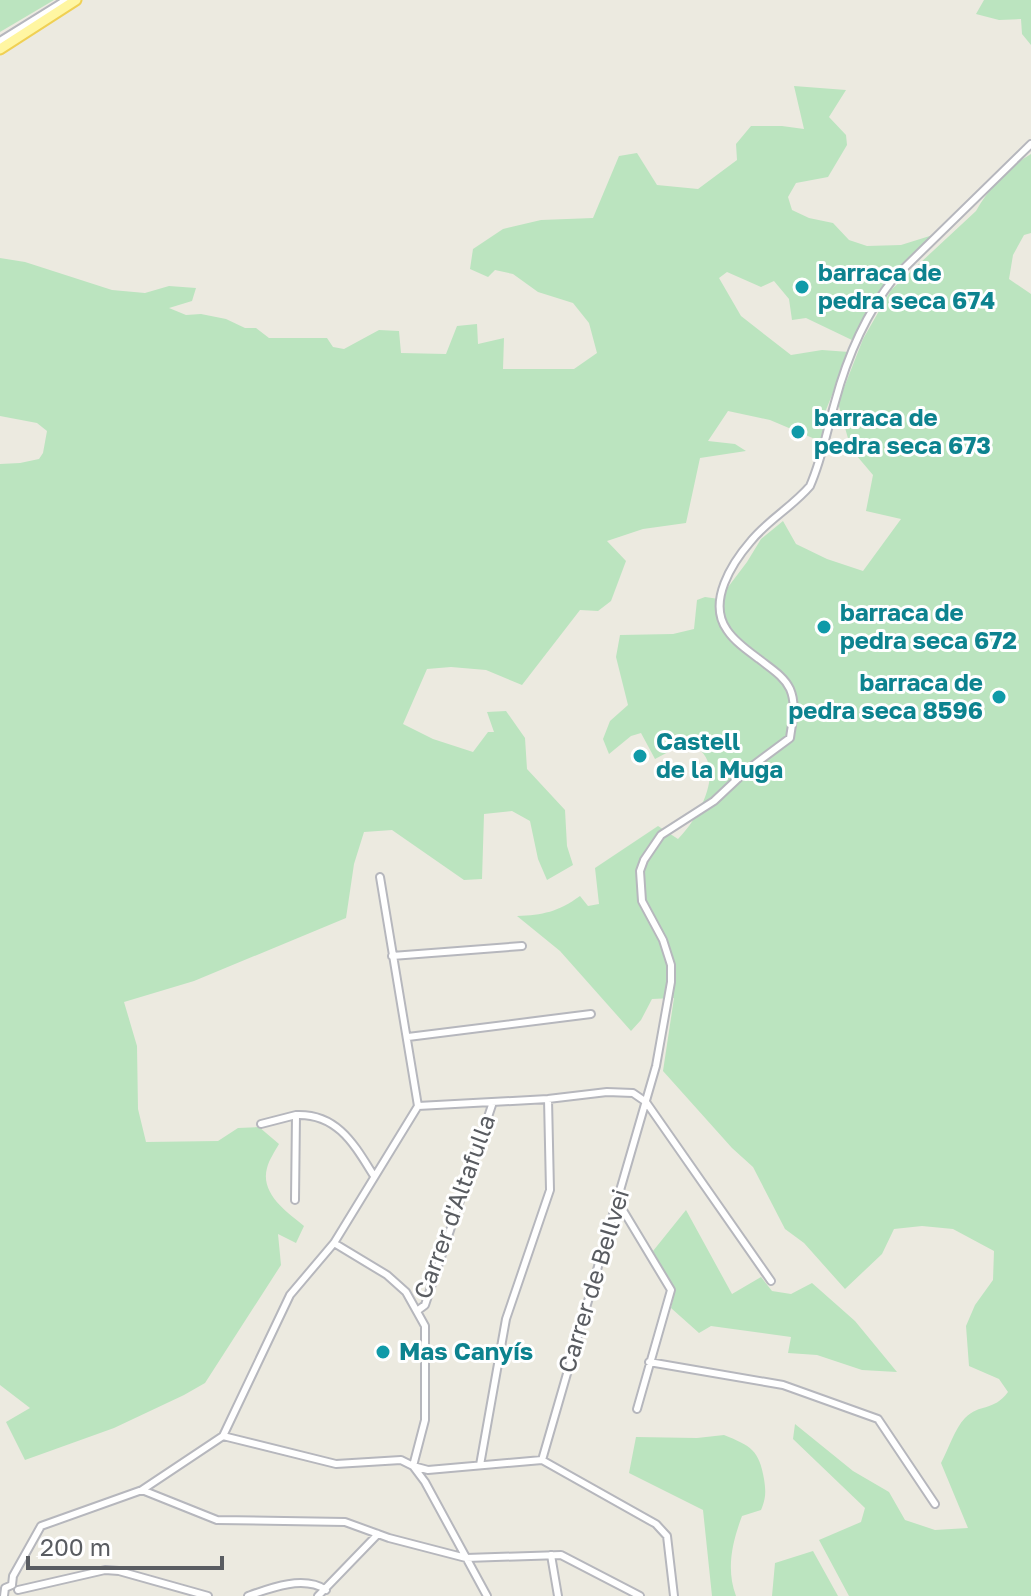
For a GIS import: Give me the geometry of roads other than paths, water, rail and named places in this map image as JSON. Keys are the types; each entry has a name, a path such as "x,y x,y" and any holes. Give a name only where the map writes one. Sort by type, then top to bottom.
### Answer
{"main road":[{"path":"0,49 76,0"}],"street":[{"path":"0,41 66,0"},
{"name":"Carrer de Bellvei","path":"542,1460 656,1066 671,982 671,965 663,940 646,912 639,893 640,871 661,835 670,827 706,807 747,770 790,738 794,706 791,691 776,672 747,651 725,629 721,619 722,588 750,541 795,504 810,486 838,391 876,300 894,278 1031,144"},
{"path":"16,1591 13,1576 41,1526 142,1490 223,1436 290,1295 334,1243 418,1106 380,877"},
{"path":"392,956 522,946"},
{"path":"408,1037 591,1014"},
{"path":"418,1106 633,1093 646,1102 771,1281"},
{"path":"480,1465 506,1319 550,1190 548,1099"},
{"name":"Carrer d'Altafulla","path":"417,1311 425,1305 493,1102"},
{"path":"261,1124 309,1114 347,1133 374,1176"},
{"path":"295,1200 296,1115"},
{"path":"618,1202 671,1290 637,1409"},
{"path":"334,1243 387,1275 406,1292 425,1326 425,1420 413,1466"},
{"path":"649,1362 783,1385 878,1419 935,1504"},
{"path":"223,1436 336,1464 401,1460 428,1470 542,1460 656,1524 667,1536 674,1596"},
{"path":"413,1466 425,1482 487,1596"},
{"path":"142,1490 217,1520 345,1522 466,1558 561,1555 640,1596"},
{"path":"318,1596 378,1534"},
{"path":"551,1555 558,1596"},
{"path":"4,1596 4,1589 16,1591 105,1570 119,1571 208,1596"},
{"path":"248,1596 274,1587 303,1583 318,1585 326,1590"}],"place":[{"name":"barraca de pedra seca 674","path":"802,287"},
{"name":"barraca de pedra seca 673","path":"798,432"},
{"name":"barraca de pedra seca 672","path":"824,627"},
{"name":"barraca de pedra seca 8596","path":"999,697"},
{"name":"Castell de la Muga","path":"640,756"},
{"name":"Mas Canyís","path":"383,1352"}]}
